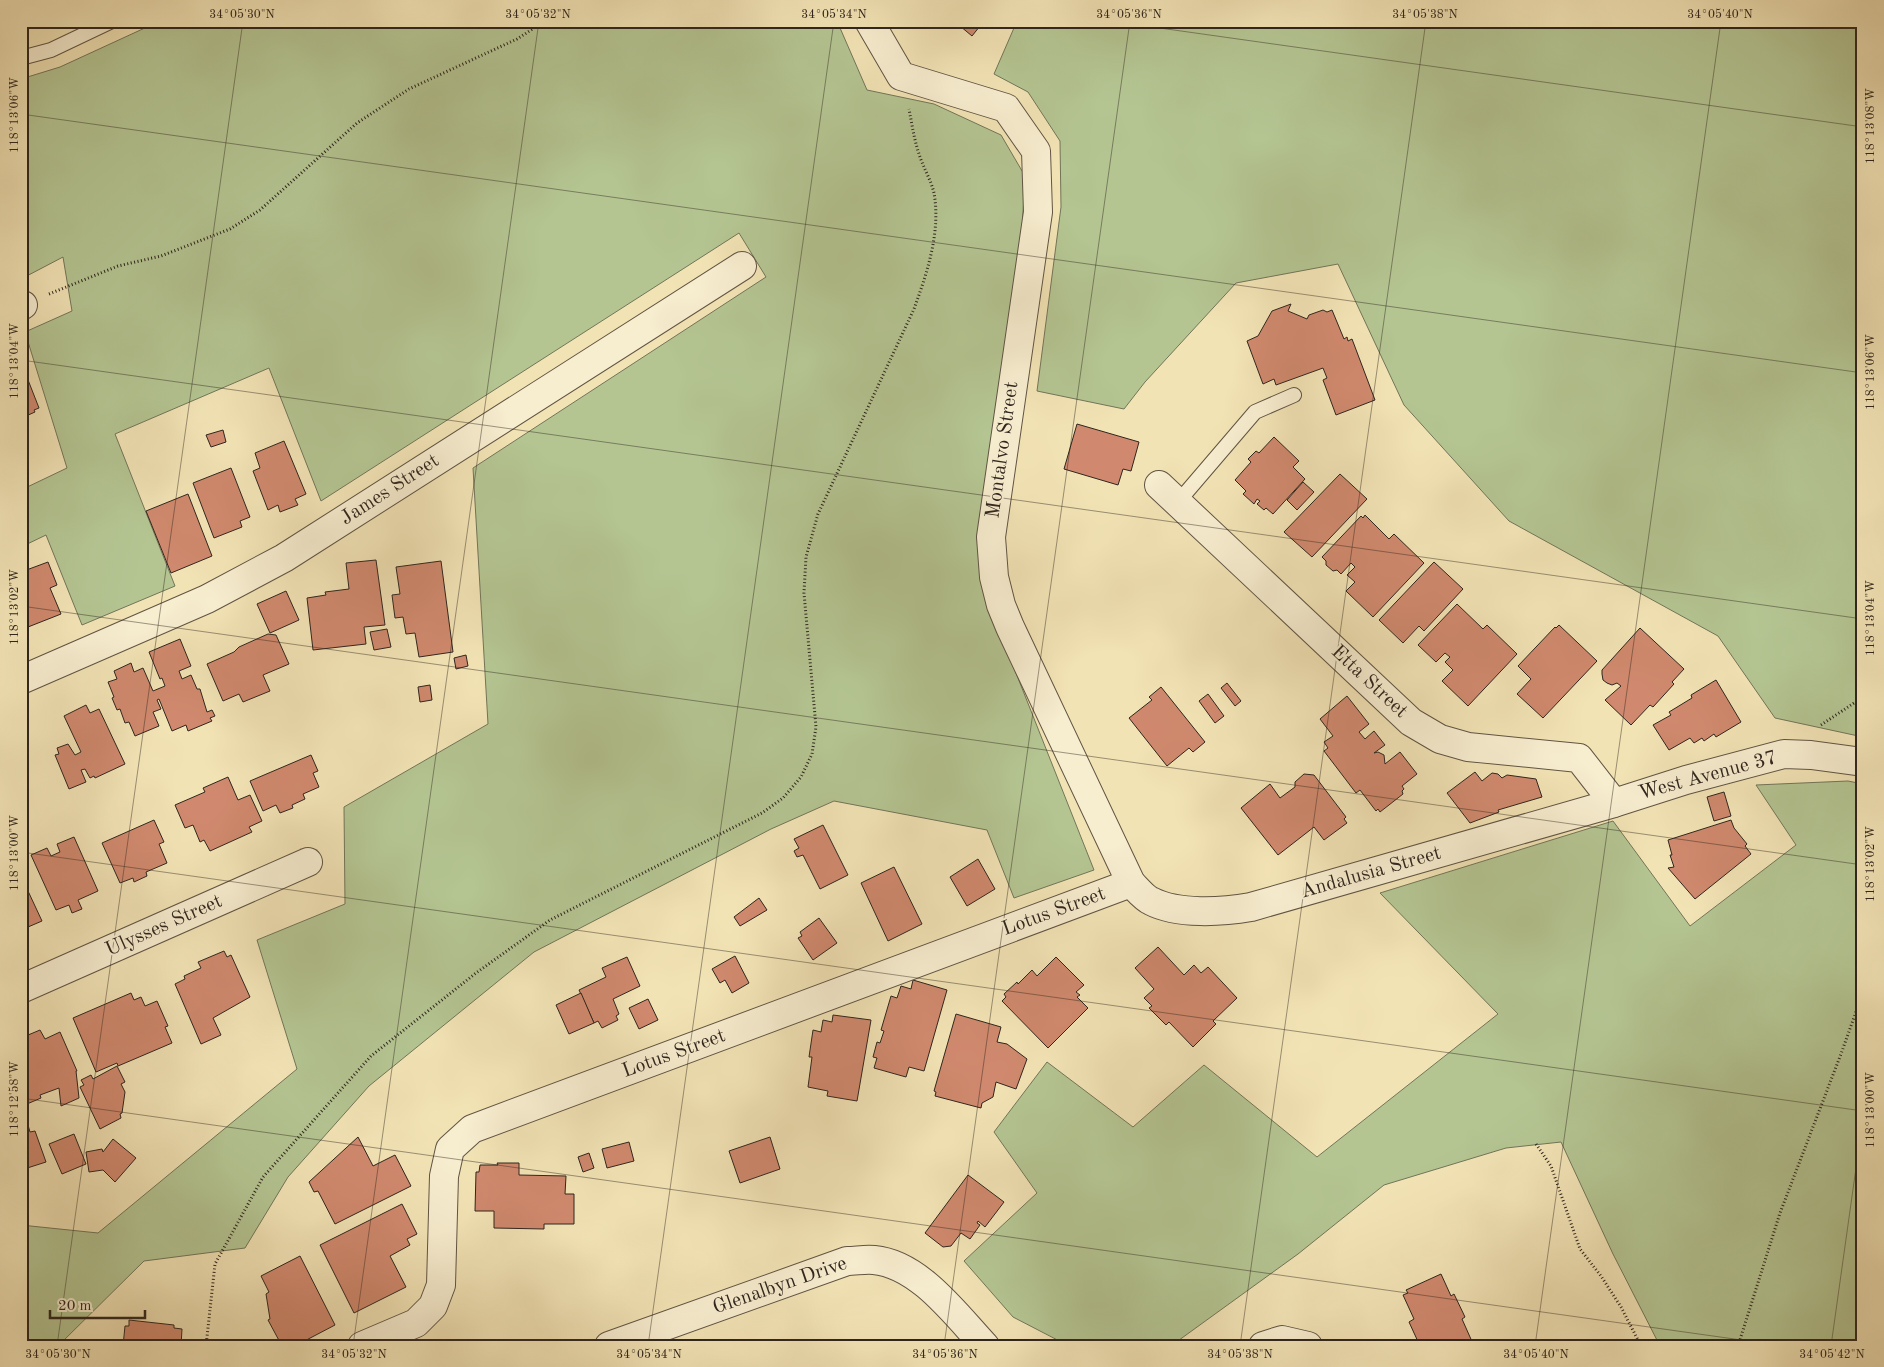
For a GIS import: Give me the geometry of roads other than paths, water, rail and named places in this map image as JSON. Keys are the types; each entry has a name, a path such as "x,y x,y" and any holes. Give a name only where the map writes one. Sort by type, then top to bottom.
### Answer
{"street":[{"name":"Montalvo Street","path":"869,21 901,76 1006,108 1036,151 1038,212 991,537 994,577 1001,605 1010,627 1131,883"},
{"name":"James Street","path":"21,680 207,599 284,558 742,266"},
{"name":"Etta Street","path":"1168,493 1411,722 1440,739 1468,747 1579,758 1614,803"},
{"name":"West Avenue 37","path":"1614,803 1686,780 1784,754 1863,762"},
{"name":"Andalusia Street","path":"1131,883 1150,901 1174,908 1226,912 1251,907 1614,803"},
{"name":"Ulysses Street","path":"21,989 308,862"},
{"name":"Lotus Street","path":"362,1346 416,1323 433,1306 441,1285 444,1176 450,1150 472,1130 1131,883"},
{"name":"Glenalbyn Drive","path":"609,1346 847,1261 875,1260 902,1268 927,1285 985,1346"},
{"path":"1263,1346 1282,1340 1308,1346"}],"lane":[{"path":"21,58 51,50 112,21"},
{"path":"1168,493 1255,412 1294,395"}]}
